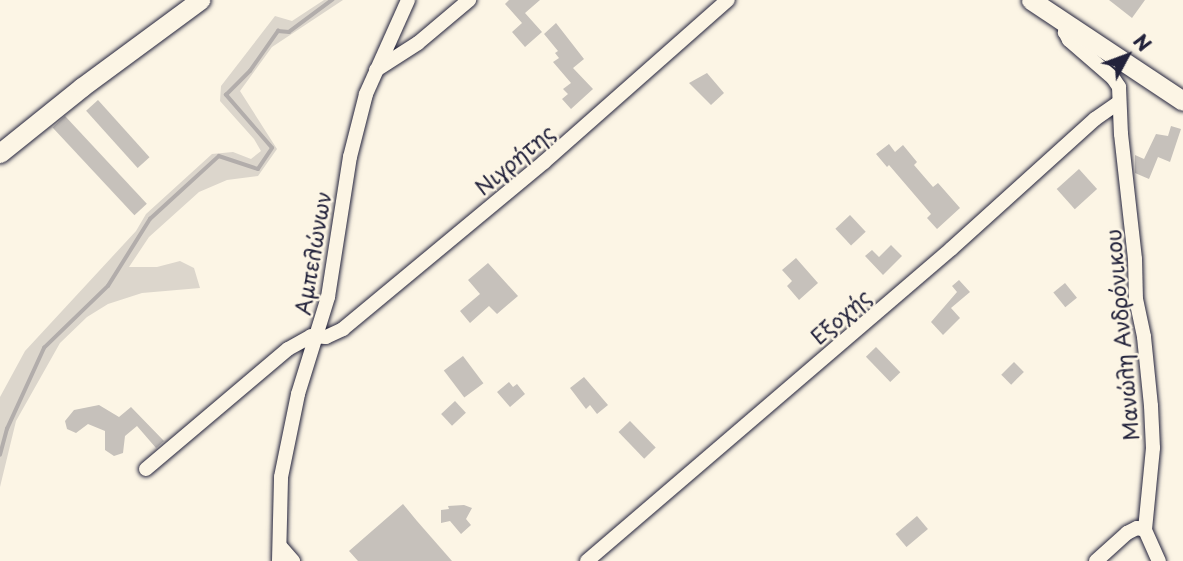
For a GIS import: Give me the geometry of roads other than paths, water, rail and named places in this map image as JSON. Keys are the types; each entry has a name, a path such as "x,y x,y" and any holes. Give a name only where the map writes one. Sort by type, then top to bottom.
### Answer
{"main road":[{"path":"1031,0 1183,101"},
{"path":"1055,0 1183,85"},
{"path":"0,153 82,87 197,1"}],"street":[{"name":"Αμπελώνων","path":"279,554 281,477 298,394 328,297 359,116 376,70 408,0"},
{"path":"376,70 418,43 469,0"},
{"name":"Νιγρήτης","path":"146,469 288,349 304,339 332,335 343,329 544,162 728,0"},
{"name":"Μανώλη Ανδρόνικου","path":"1068,24 1066,35 1075,47 1117,83 1135,259 1136,299 1144,337 1152,406 1153,448 1145,530 1159,561"},
{"name":"Εξοχής","path":"587,561 951,249 1095,119 1119,102"},
{"path":"1096,561 1127,533 1137,528 1145,530"},
{"path":"279,554 293,561"}],"waterway":[{"path":"0,455 7,429 44,348 108,286 150,219 219,156 258,169 272,148 226,95 250,71 278,31 289,32 332,0"}]}
